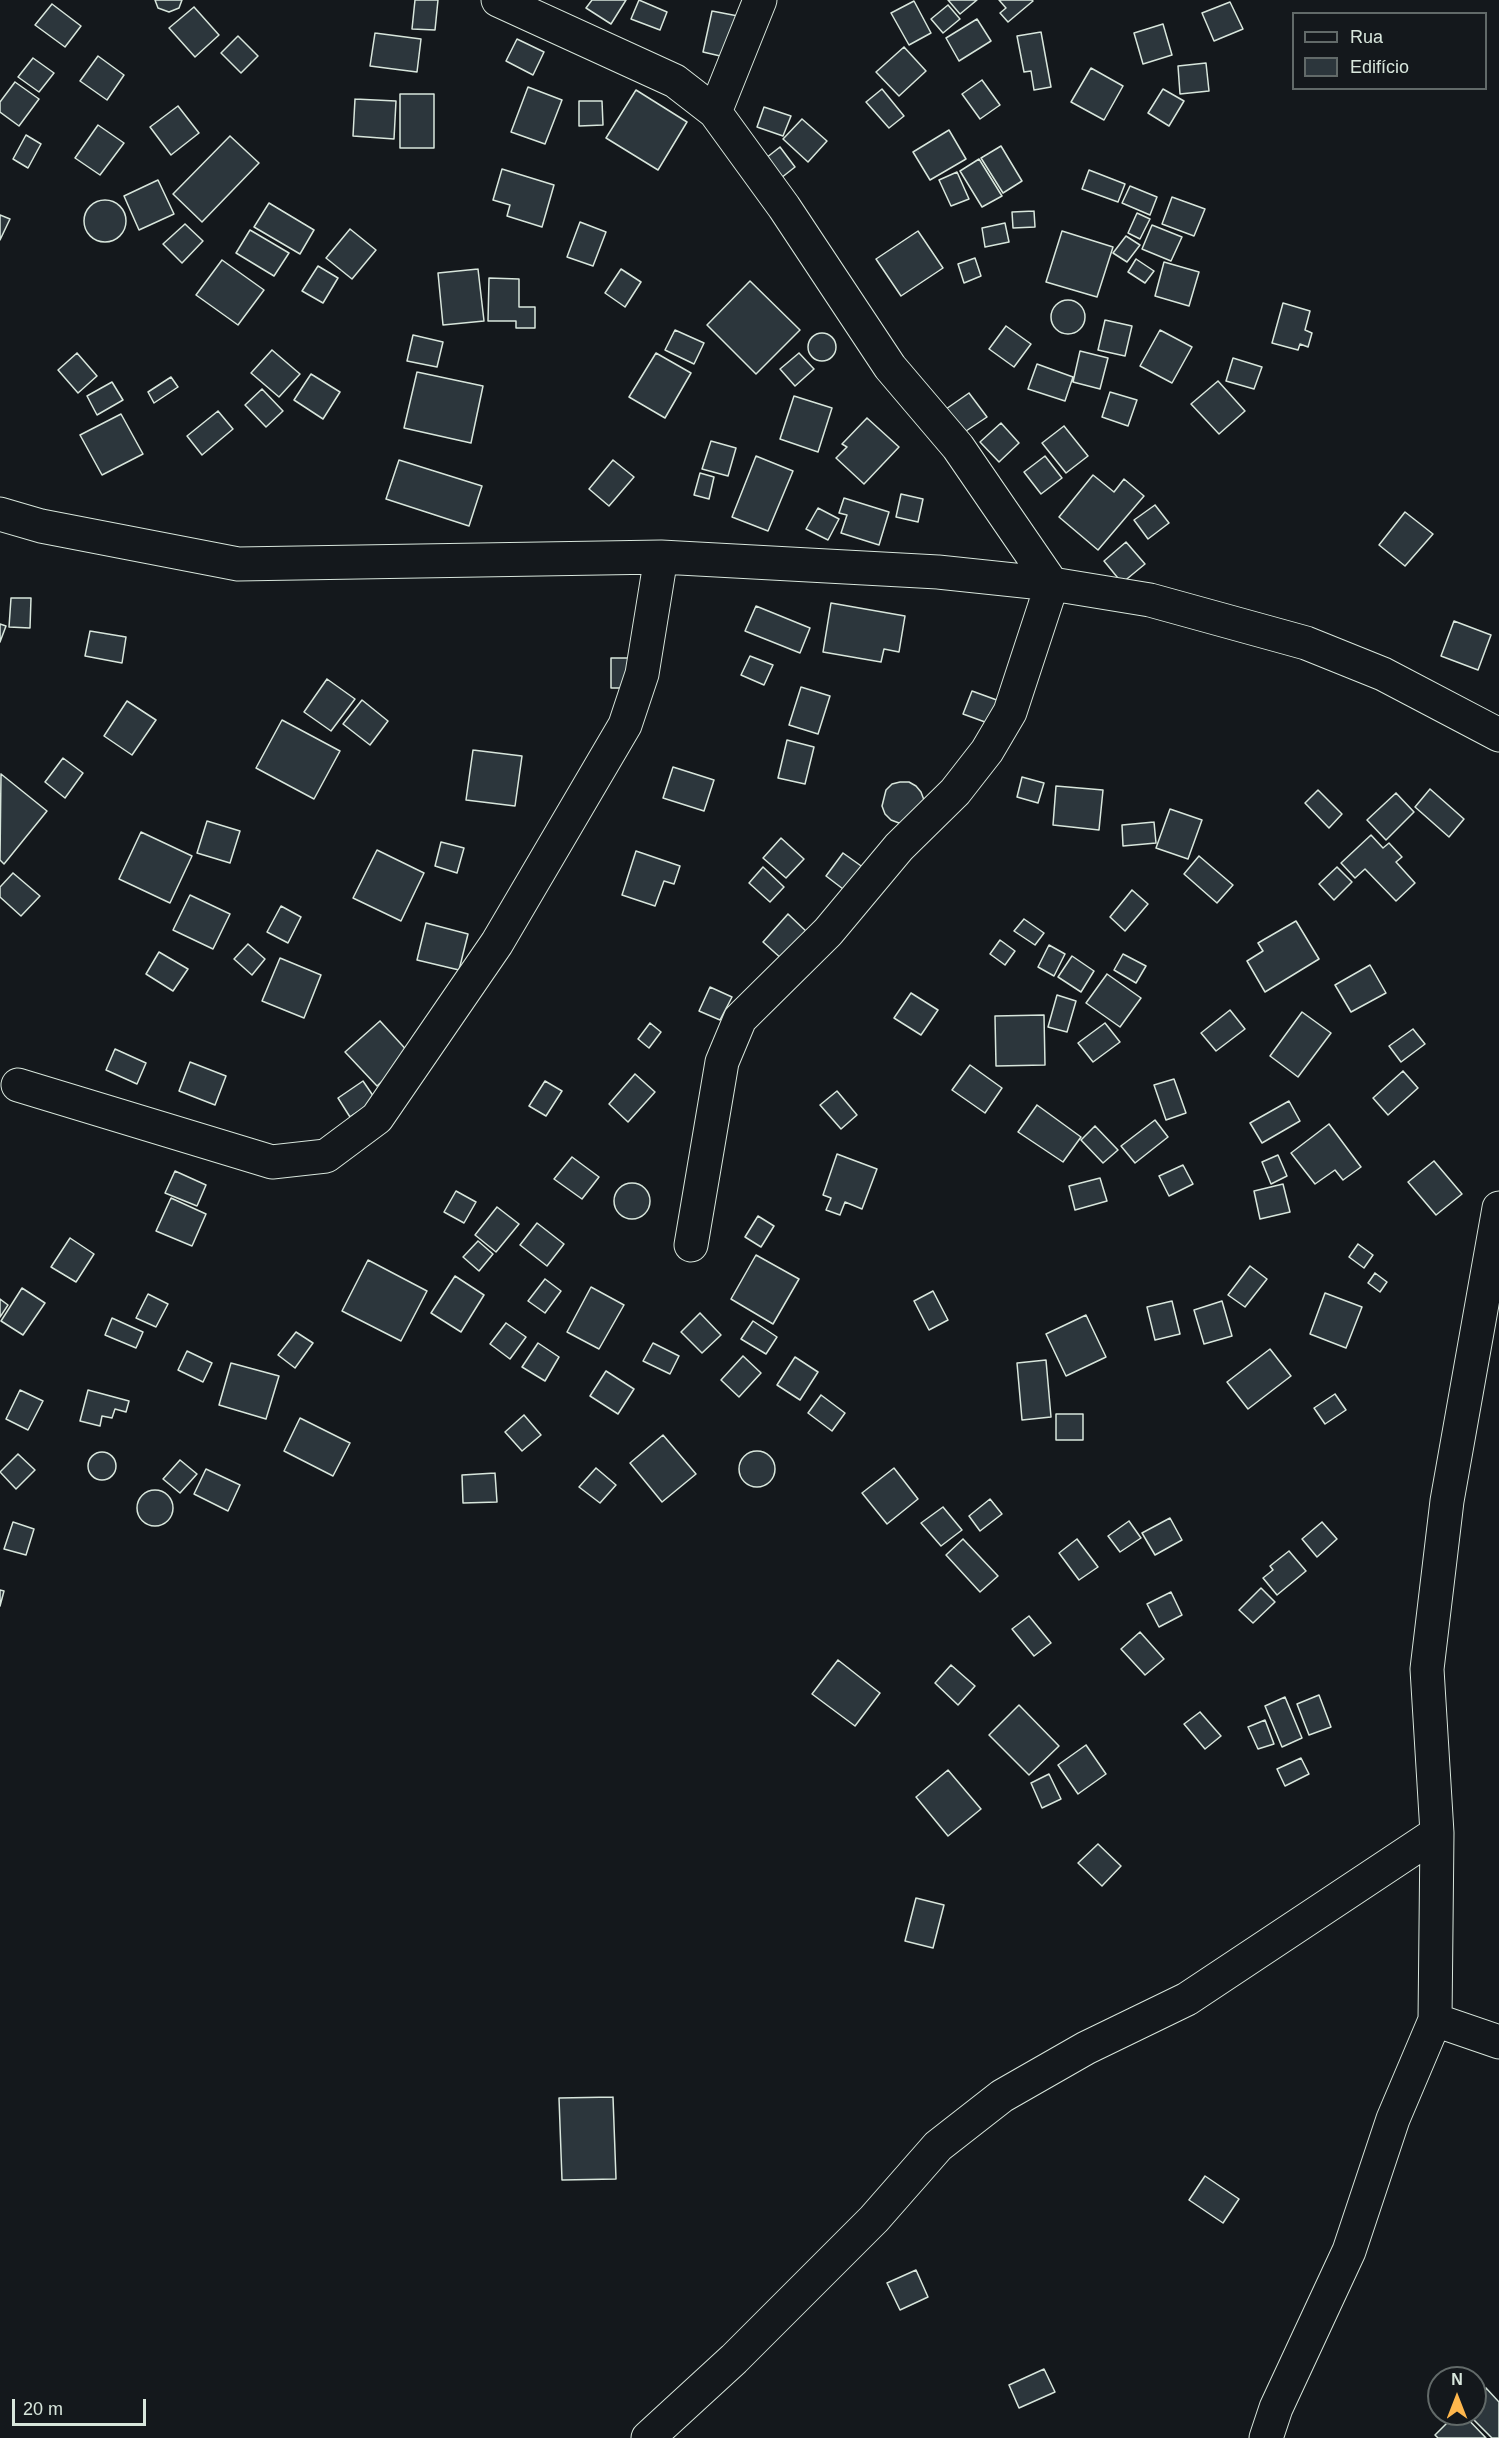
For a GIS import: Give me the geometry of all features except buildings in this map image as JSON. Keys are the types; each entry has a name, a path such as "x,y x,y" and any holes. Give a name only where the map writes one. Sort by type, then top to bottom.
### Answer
{"street":[{"path":"498,0 675,81 715,112 784,207 890,367 958,447 1052,584"},
{"path":"715,112 760,0"},
{"path":"0,514 41,526 238,564 661,557 938,572 1052,584 1150,600 1306,643 1383,674 1499,735"},
{"path":"18,1085 272,1162 326,1156 377,1118 497,943 625,726 642,674 661,557"},
{"path":"691,1245 722,1062 740,1019 828,932 899,847 956,792 987,751 1010,711 1052,584"},
{"path":"1266,2438 1276,2409 1349,2251 1393,2119 1435,2020 1437,1833 1427,1669 1447,1501 1499,1208"},
{"path":"648,2438 759,2334 874,2219 938,2146 1002,2096 1086,2048 1187,1999 1437,1833"},
{"path":"1435,2020 1499,2042"}]}
